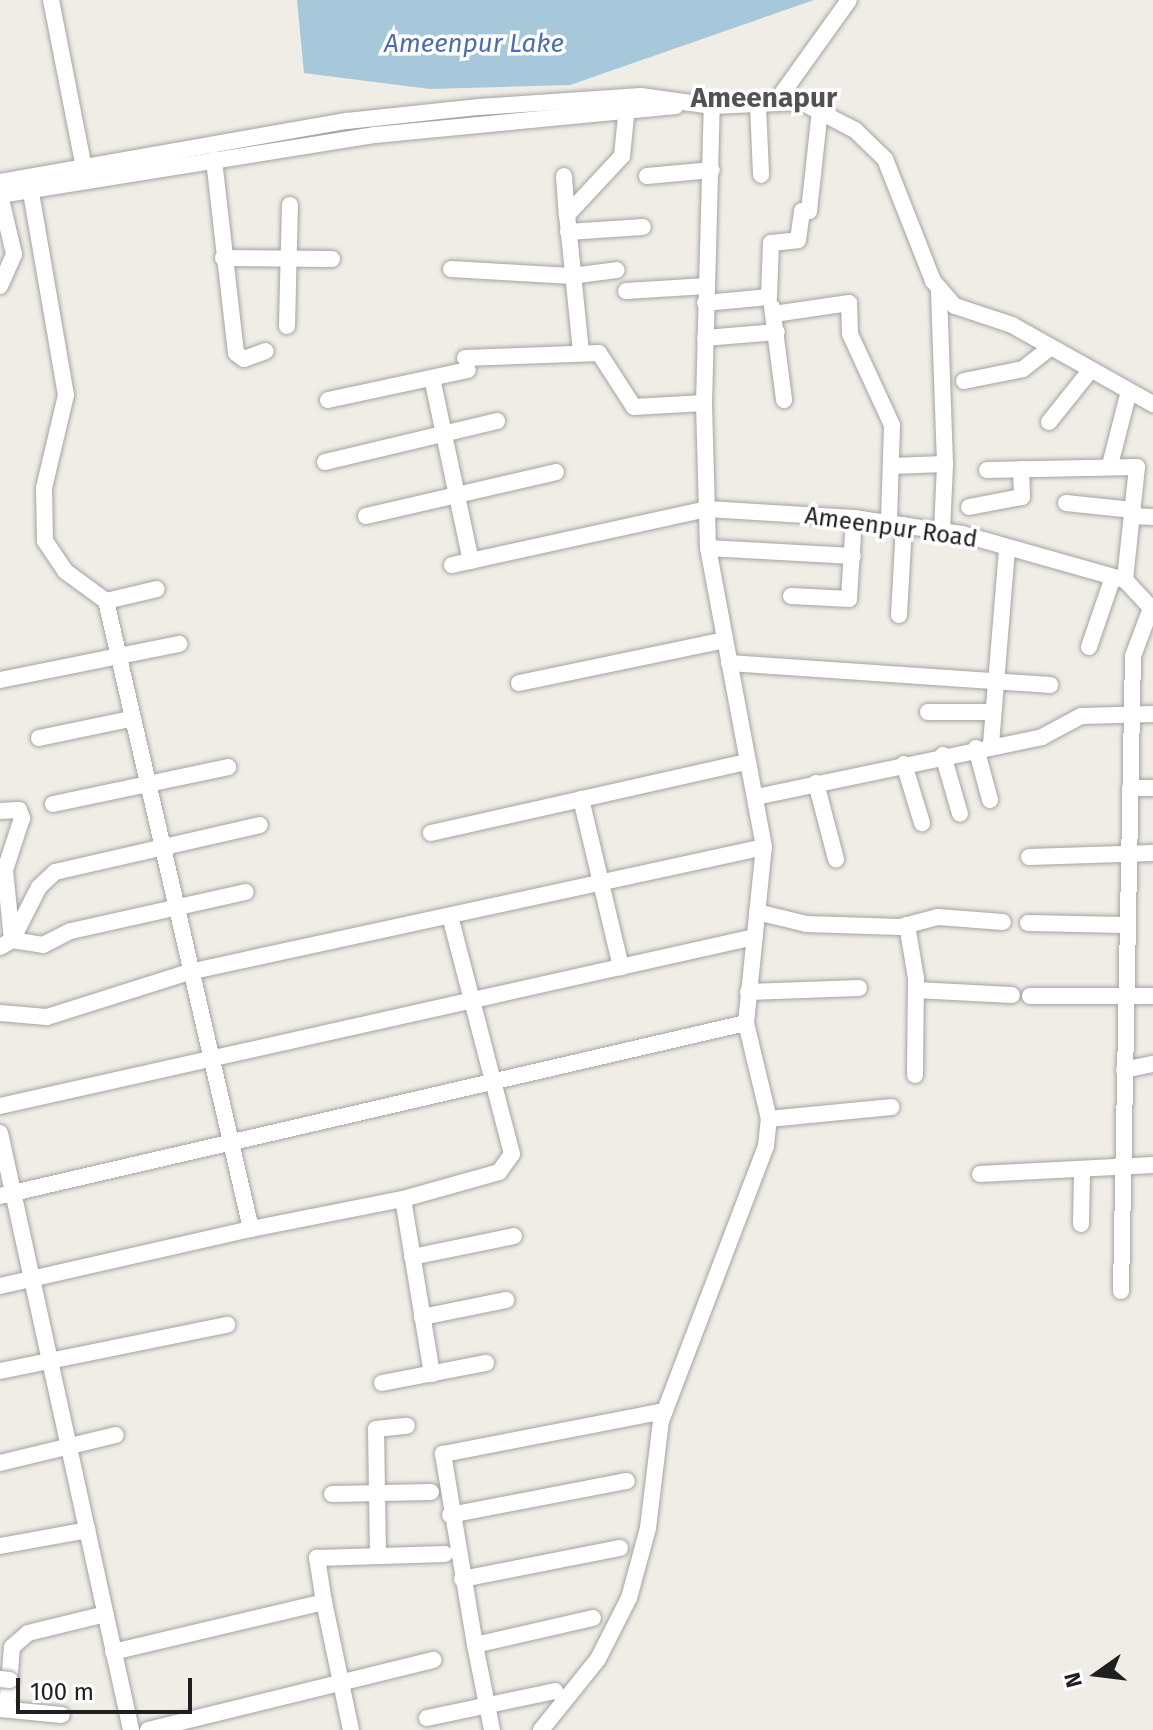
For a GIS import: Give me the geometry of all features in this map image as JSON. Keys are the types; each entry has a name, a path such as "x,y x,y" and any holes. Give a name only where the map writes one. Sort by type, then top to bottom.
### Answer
{"street":[{"path":"51,0 84,172"},
{"path":"776,102 849,0"},
{"path":"0,182 30,182 479,107 641,96 712,106 776,102 820,109 885,159 939,289 945,464 942,531"},
{"path":"84,172 214,160 375,135 626,116 688,104"},
{"path":"758,105 761,175"},
{"path":"541,1730 598,1659 629,1598 648,1528 665,1411 766,1146 769,1119 746,1023 764,847 756,797 745,762 708,548 704,403 712,106"},
{"path":"784,400 772,306 771,243 798,240 802,211 809,211 820,109"},
{"path":"568,224 622,156 626,116"},
{"path":"214,160 236,353 244,359 266,351"},
{"path":"647,176 712,170"},
{"path":"564,176 571,276 581,352"},
{"path":"0,286 14,254 0,195 30,182"},
{"path":"30,182 66,395 44,488 45,541 65,571 106,601 130,719 189,972 213,1058 251,1229"},
{"path":"287,326 290,205"},
{"path":"568,224 643,227"},
{"path":"223,258 332,259"},
{"path":"451,269 571,276 617,270"},
{"path":"626,291 707,286"},
{"path":"939,289 955,306 1012,325 1128,395 1153,404"},
{"path":"705,303 772,306 849,303 850,334 892,425 891,466 899,615"},
{"path":"705,338 777,332"},
{"path":"964,381 1023,369 1050,348"},
{"path":"328,400 432,378 466,364 581,352 599,353 634,407 704,403"},
{"path":"1049,422 1089,372"},
{"path":"432,378 471,561"},
{"path":"1110,465 1128,395"},
{"path":"325,462 497,421"},
{"path":"891,466 945,464"},
{"path":"987,470 1110,465 1137,467 1119,579 1089,647"},
{"path":"969,507 1022,497 1021,469"},
{"path":"366,516 458,498 556,472"},
{"path":"1066,503 1153,517"},
{"name":"Ameenpur Road","path":"452,565 707,509 854,518 942,531 1119,579"},
{"path":"791,596 849,599 854,518"},
{"path":"708,548 853,556"},
{"path":"990,800 984,746 992,712 1007,548"},
{"path":"1119,579 1152,609 1133,656 1125,925 1121,1291"},
{"path":"106,601 157,589"},
{"path":"519,683 725,640"},
{"path":"0,680 179,644"},
{"path":"729,663 1050,685"},
{"path":"928,712 992,712"},
{"path":"756,797 984,746 1042,737 1081,716 1153,714"},
{"path":"39,738 130,719"},
{"path":"943,755 960,814"},
{"path":"431,833 745,762"},
{"path":"904,764 922,823"},
{"path":"53,804 228,767"},
{"path":"816,783 836,859"},
{"path":"1130,788 1153,788"},
{"path":"581,799 597,883 621,967"},
{"path":"0,811 19,810 22,818 5,870 6,943"},
{"path":"6,943 39,887 55,872 260,825"},
{"path":"0,1013 47,1017 189,972 764,847"},
{"path":"1029,857 1153,853"},
{"path":"6,943 43,945 71,931 246,892"},
{"path":"757,912 807,924 907,925 938,917 1003,922"},
{"path":"0,1286 251,1229 403,1199 510,1164 450,916"},
{"path":"1028,923 1125,925"},
{"path":"907,925 916,990 915,1075"},
{"path":"0,1106 754,937"},
{"path":"748,992 859,988"},
{"path":"916,990 1012,995"},
{"path":"1030,996 1153,996"},
{"path":"7,1195 746,1023"},
{"path":"1124,1070 1153,1064"},
{"path":"769,1119 891,1107"},
{"path":"0,1133 7,1195 33,1278 131,1730"},
{"path":"980,1174 1153,1165"},
{"path":"1081,1224 1082,1170"},
{"path":"403,1199 432,1374"},
{"path":"412,1257 514,1236"},
{"path":"422,1317 506,1300"},
{"path":"0,1371 227,1325"},
{"path":"382,1383 486,1363"},
{"path":"492,1730 450,1515 443,1454 665,1411"},
{"path":"378,1556 376,1429 407,1426"},
{"path":"0,1463 116,1435"},
{"path":"450,1515 627,1481"},
{"path":"332,1494 431,1492"},
{"path":"0,1546 88,1530"},
{"path":"462,1579 620,1548"},
{"path":"351,1730 317,1558 445,1554"},
{"path":"113,1652 324,1602"},
{"path":"62,1715 4,1709 12,1647 28,1633 106,1614"},
{"path":"475,1645 593,1618"},
{"path":"148,1730 340,1680 434,1660"},
{"path":"427,1718 555,1691"}],"water":[{"name":"Ameenpur Lake","path":"297,0 814,0 570,85 430,89 304,73"}],"district":[{"name":"Ameenapur","path":"764,98"}]}
